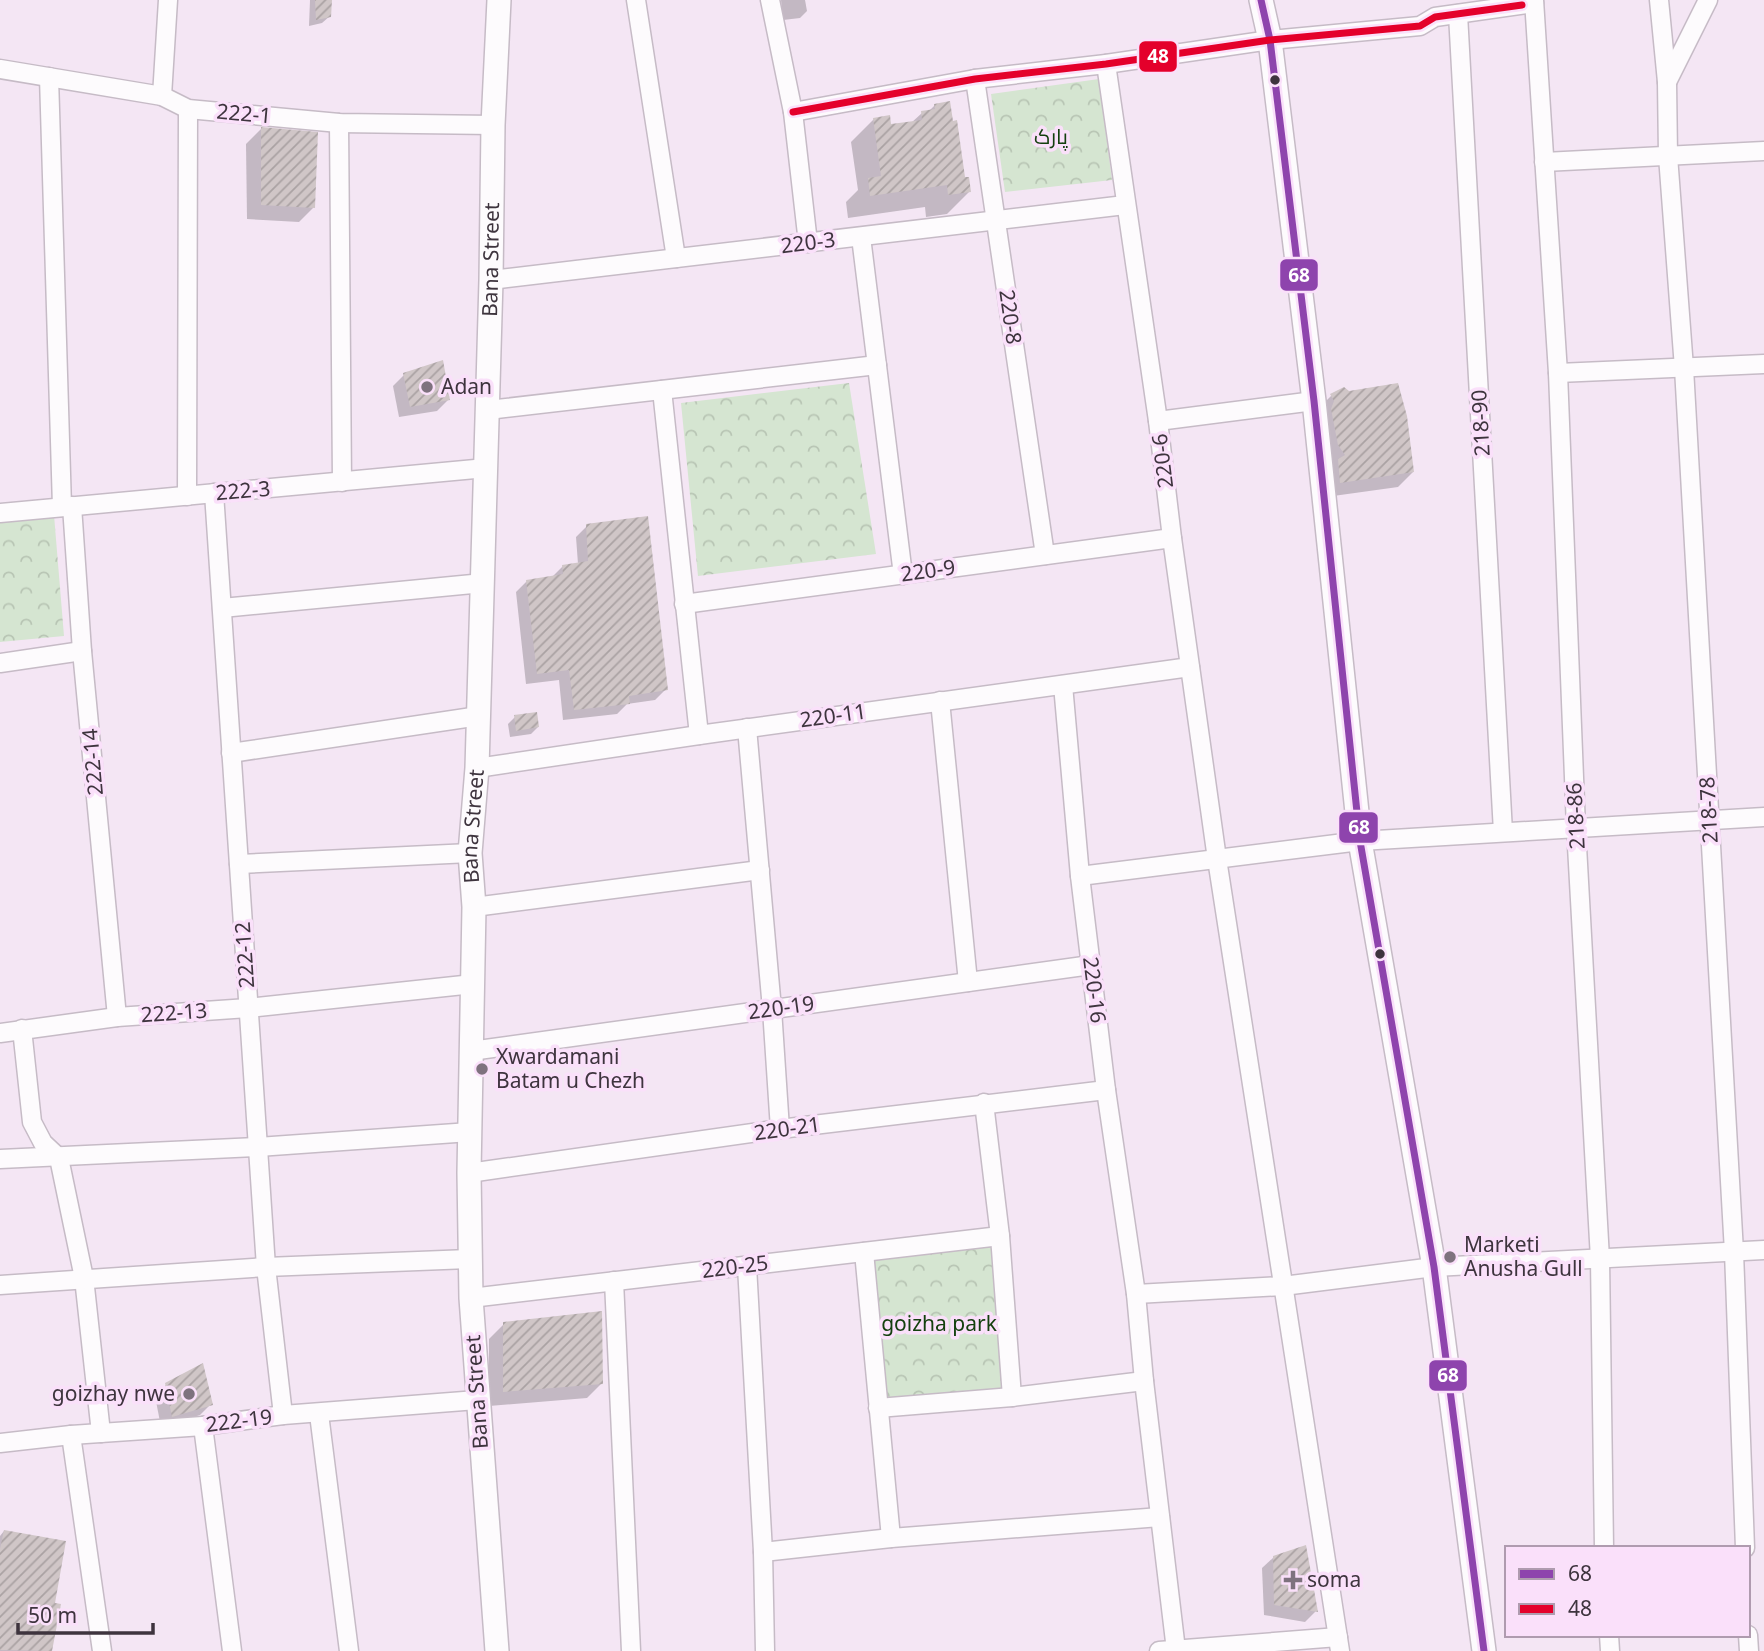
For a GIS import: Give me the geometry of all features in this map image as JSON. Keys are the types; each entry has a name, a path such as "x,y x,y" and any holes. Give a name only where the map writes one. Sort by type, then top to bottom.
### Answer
{"street":[{"path":"162,96 168,0"},
{"name":"Bana Street","path":"497,1651 471,1298 469,1173 474,907 470,853 478,768 493,125 499,0"},
{"path":"636,0 676,258"},
{"path":"770,0 793,112 808,243"},
{"path":"1261,0 1270,40 1314,401 1360,841 1434,1267 1484,1651"},
{"name":"218-78","path":"1659,0 1667,82 1668,156 1684,368 1710,820 1734,1252 1745,1546"},
{"path":"1667,82 1708,0"},
{"path":"793,112 975,79 1106,64 1270,40 1420,26 1435,18 1534,2"},
{"name":"218-86","path":"1534,2 1558,373 1576,828 1600,1259 1604,1546"},
{"name":"218-90","path":"1458,14 1503,832"},
{"name":"220-6","path":"1106,64 1158,421 1216,859 1339,1644"},
{"name":"222-1","path":"0,69 162,96 188,109 339,123 493,125"},
{"name":"222-14","path":"49,78 67,507 117,1017"},
{"name":"220-8","path":"975,79 1045,555"},
{"path":"187,496 188,109"},
{"path":"339,123 342,482"},
{"path":"1545,162 1764,151"},
{"name":"220-3","path":"491,280 1125,205"},
{"path":"860,237 903,575"},
{"path":"1558,373 1764,364"},
{"path":"488,410 877,365"},
{"path":"662,390 699,735"},
{"path":"1158,421 1314,401"},
{"name":"222-3","path":"0,513 486,468"},
{"name":"222-12","path":"214,493 266,1267 282,1415"},
{"name":"220-9","path":"684,604 1172,538"},
{"path":"222,608 482,583"},
{"path":"0,663 82,651"},
{"name":"220-11","path":"478,768 1190,667"},
{"name":"220-16","path":"1063,685 1080,876 1106,1090 1136,1294 1160,1517 1168,1650"},
{"path":"940,701 968,982"},
{"path":"231,753 479,716"},
{"path":"747,728 780,1129"},
{"path":"1080,876 1360,841 1764,817"},
{"path":"239,864 470,853"},
{"path":"474,907 760,870"},
{"name":"220-19","path":"471,1051 1091,965"},
{"name":"222-13","path":"0,1033 117,1017 248,1008 473,984"},
{"path":"22,1029 32,1122 43,1143 59,1158 84,1278 101,1433"},
{"name":"220-21","path":"469,1173 780,1129 1106,1090"},
{"path":"984,1103 1000,1236 1013,1397"},
{"path":"0,1159 258,1147 470,1132"},
{"name":"220-25","path":"471,1298 1000,1236"},
{"path":"1136,1294 1283,1286 1434,1267 1764,1250"},
{"path":"864,1252 891,1538"},
{"path":"0,1285 266,1267 469,1259"},
{"path":"747,1266 763,1552 765,1651"},
{"path":"614,1281 631,1651"},
{"path":"878,1408 1013,1397 1144,1381"},
{"name":"222-19","path":"0,1443 204,1426 282,1415 477,1400"},
{"path":"318,1414 349,1651"},
{"path":"204,1426 232,1651"},
{"path":"71,1435 103,1651"},
{"path":"763,1552 891,1538 1160,1517"},
{"path":"1168,1650 1339,1644"}],"green space":[{"name":"پارک","path":"1099,79 1112,180 1005,192 991,94"},
{"path":"849,383 876,554 698,576 681,403"},
{"path":"54,515 64,636 0,642 0,520"},
{"name":"goizha park","path":"1000,1236 1012,1397 878,1408 864,1252"}],"building":[{"path":"315,0 332,0 331,17 316,20"},
{"path":"950,101 953,121 957,120 965,177 969,177 971,192 948,195 947,185 870,196 868,178 881,176 873,118 890,115 891,124 922,120 921,111 935,109 934,104"},
{"path":"261,127 318,132 315,208 261,205"},
{"name":"Adan","path":"443,360 450,400 410,407 403,373"},
{"path":"1398,383 1407,416 1414,472 1340,483 1338,459 1345,455 1338,445 1331,409 1334,401 1330,394 1344,387 1349,391"},
{"path":"648,516 668,690 629,696 630,704 574,710 569,670 537,674 526,580 563,574 562,565 588,561 586,524"},
{"path":"537,712 539,727 516,731 514,715"},
{"path":"602,1311 603,1384 503,1392 503,1322"},
{"name":"goizhay nwe","path":"203,1363 213,1405 172,1417 165,1383"},
{"path":"4,1530 66,1541 55,1603 61,1604 52,1651 0,1650 0,1549"},
{"name":"soma","path":"1306,1545 1318,1612 1274,1605 1273,1556"}],"transit line":[{"name":"68","path":"1261,0 1270,40 1314,401 1360,841 1434,1267 1484,1651"},
{"name":"48","path":"793,112 975,79 1106,64 1270,40 1420,26 1435,17 1522,5"}],"place":[{"name":"Adan","path":"427,387"},
{"name":"Xwardamani Batam u Chezh","path":"482,1069"},
{"name":"Marketi Anusha Gull","path":"1450,1257"},
{"name":"goizhay nwe","path":"189,1394"},
{"name":"soma","path":"1293,1580"}]}
